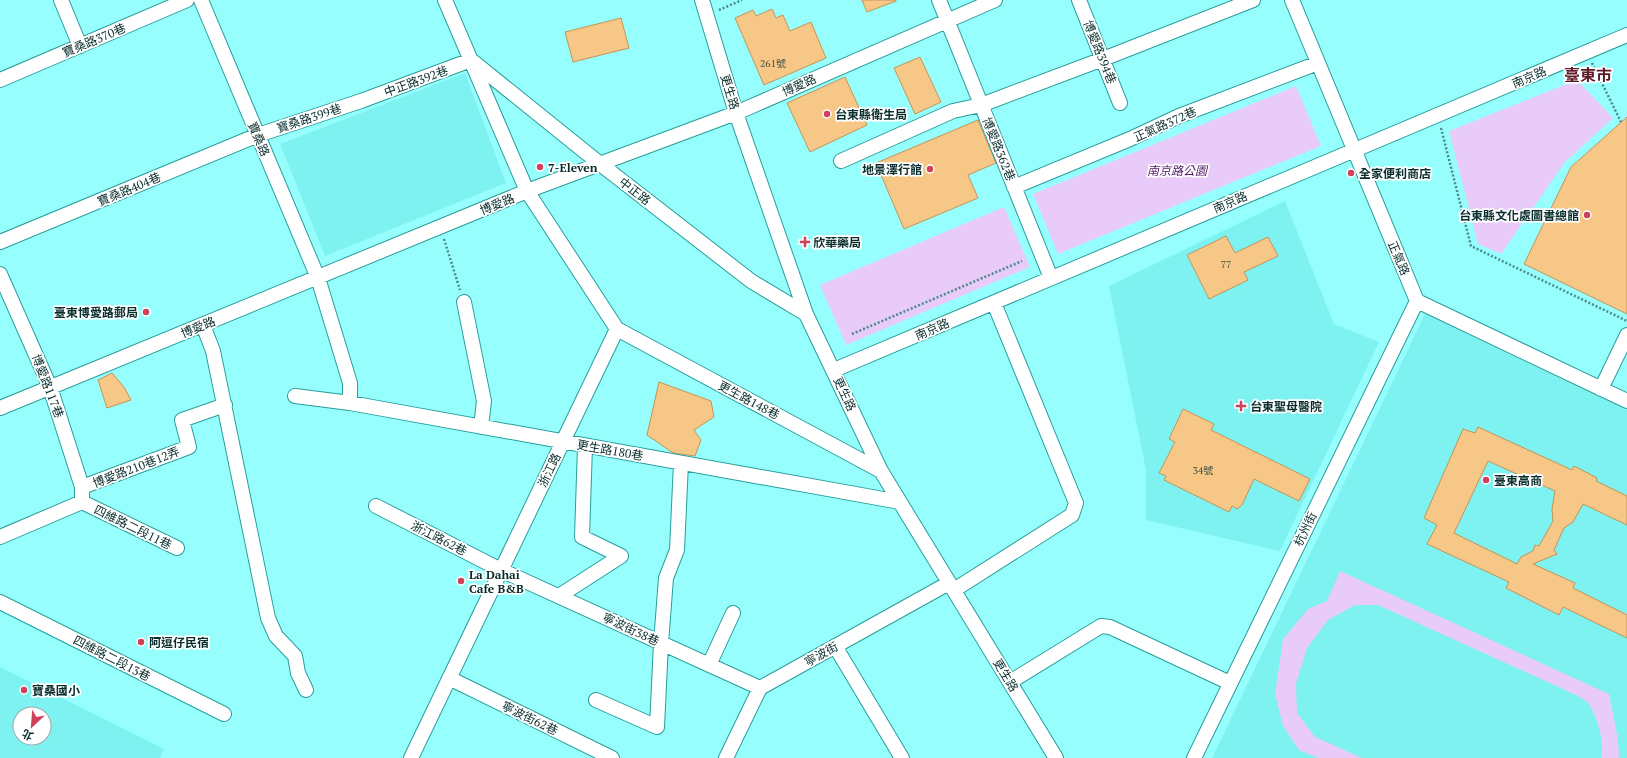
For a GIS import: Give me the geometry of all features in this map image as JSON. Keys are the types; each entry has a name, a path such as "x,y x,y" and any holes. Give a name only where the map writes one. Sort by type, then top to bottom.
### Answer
{"street":[{"path":"60,0 80,46"},
{"name":"寶桑路370巷","path":"0,80 187,0"},
{"name":"寶桑路","path":"201,0 318,278 350,383 350,403"},
{"name":"中正路","path":"445,0 527,192"},
{"name":"更生路","path":"702,0 736,113 806,314 881,471 1056,758"},
{"name":"博愛路362巷","path":"939,0 1051,278"},
{"name":"博愛路","path":"0,408 599,163 736,113 994,0"},
{"name":"博愛路394巷","path":"1079,0 1120,103"},
{"path":"841,161 953,111 981,105 1253,0"},
{"name":"正氣路","path":"1292,0 1416,301"},
{"name":"南京路","path":"834,370 1353,150 1627,36"},
{"name":"中正路","path":"471,60 599,163 751,281 806,314"},
{"name":"中正路392巷","path":"361,101 471,60"},
{"name":"正氣路372巷","path":"1014,187 1130,139 1179,116 1318,63"},
{"name":"寶桑路399巷","path":"258,135 361,101"},
{"name":"寶桑路404巷","path":"0,242 258,135"},
{"path":"527,192 617,329"},
{"name":"博愛路117巷","path":"0,274 50,387 82,487 82,502"},
{"path":"1416,301 1627,401"},
{"name":"杭州街","path":"1194,758 1416,301"},
{"path":"464,302 484,401 481,427"},
{"name":"寧波街","path":"760,688 835,646 952,586 1072,515 1076,503 994,303"},
{"path":"202,325 214,351 268,618 276,636 294,656 298,673 306,690"},
{"name":"浙江路","path":"411,758 617,329"},
{"name":"更生路148巷","path":"617,329 881,471"},
{"path":"1601,388 1627,335"},
{"name":"更生路180巷","path":"295,396 350,403 900,502"},
{"name":"博愛路210巷12弄","path":"82,487 189,447 182,420 224,405"},
{"path":"559,596 621,556 582,537 585,446"},
{"path":"596,700 657,727 666,578 677,550 681,463"},
{"name":"四維路二段11巷","path":"0,536 82,502 177,548"},
{"name":"浙江路62巷","path":"376,506 501,570"},
{"name":"寧波街38巷","path":"501,570 760,688"},
{"name":"四維路二段13巷","path":"0,602 224,714"},
{"path":"709,665 733,613"},
{"path":"1010,682 1102,626 1110,627 1230,683"},
{"path":"835,646 902,758"},
{"name":"寧波街62巷","path":"449,678 612,758"},
{"path":"726,758 760,688"}],"path":[{"path":"706,15 742,0"},
{"path":"1589,58 1621,122"},
{"path":"1439,122 1471,246 1627,321"},
{"path":"440,228 464,302"},
{"path":"852,334 1022,261"}],"shaded area":[{"path":"465,73 506,183 325,256 280,144"},
{"name":"台東聖母醫院","path":"1285,201 1334,324 1379,342 1280,551 1146,520 1146,470 1109,286"},
{"name":"臺東高商","path":"1426,312 1627,408 1627,758 1212,758"},
{"name":"寶桑國小","path":"0,667 164,749 160,758 0,758"}],"green space":[{"path":"1577,80 1613,118 1565,162 1501,254 1478,244 1449,131"},
{"name":"南京路公園","path":"1296,86 1321,146 1058,254 1033,194"},
{"path":"1004,207 1030,267 846,345 820,285"},
{"path":"1340,571 1609,694 1618,739 1619,758 1601,758 1602,745 1597,722 1588,703 1583,699 1378,605 1355,605 1328,620 1307,648 1296,684 1297,713 1315,737 1362,758 1318,758 1299,750 1283,726 1275,694 1283,639 1308,609 1327,601"}],"building":[{"path":"862,0 896,0 896,1 867,12"},
{"path":"772,9 776,18 783,15 790,31 811,22 826,58 764,85 735,18 753,10 756,16"},
{"path":"621,18 629,48 573,62 565,32"},
{"path":"920,57 941,102 915,114 894,68"},
{"name":"台東縣衛生局","path":"845,77 867,125 810,152 787,103"},
{"name":"台東縣文化處圖書總館","path":"1627,117 1627,314 1524,264 1571,167"},
{"name":"地景澤行館","path":"978,120 996,163 968,175 978,198 904,229 876,163"},
{"path":"1226,236 1235,253 1268,237 1278,256 1244,272 1248,280 1209,299 1187,255"},
{"path":"112,373 124,387 131,400 107,408 98,380"},
{"path":"659,382 711,401 714,417 694,430 701,440 695,456 673,453 647,435"},
{"path":"1183,409 1214,424 1211,430 1310,479 1299,501 1254,479 1242,505 1237,509 1232,506 1229,512 1164,480 1166,476 1159,473 1175,442 1169,439"},
{"path":"1478,427 1572,470 1574,466 1597,478 1596,481 1627,496 1627,525 1583,504 1573,522 1564,528 1554,550 1557,554 1533,564 1575,583 1573,588 1627,615 1627,638 1563,607 1559,615 1506,588 1509,582 1427,544 1437,525 1424,518 1463,429 1475,433","holes":["1488,461 1555,491 1552,509 1553,521 1539,546 1535,545 1533,551 1521,557 1517,564 1454,533"]}],"place":[{"name":"台東縣衛生局","path":"827,114"},
{"name":"7-Eleven","path":"540,167"},
{"name":"地景澤行館","path":"930,169"},
{"name":"全家便利商店","path":"1351,173"},
{"name":"台東縣文化處圖書總館","path":"1587,215"},
{"name":"欣華藥局","path":"805,242"},
{"name":"臺東博愛路郵局","path":"146,312"},
{"name":"台東聖母醫院","path":"1241,406"},
{"name":"臺東高商","path":"1486,480"},
{"name":"La Dahai Cafe B&B","path":"461,581"},
{"name":"阿逗仔民宿","path":"141,642"},
{"name":"寶桑國小","path":"24,690"}],"district":[{"name":"臺東市","path":"1588,75"}]}
